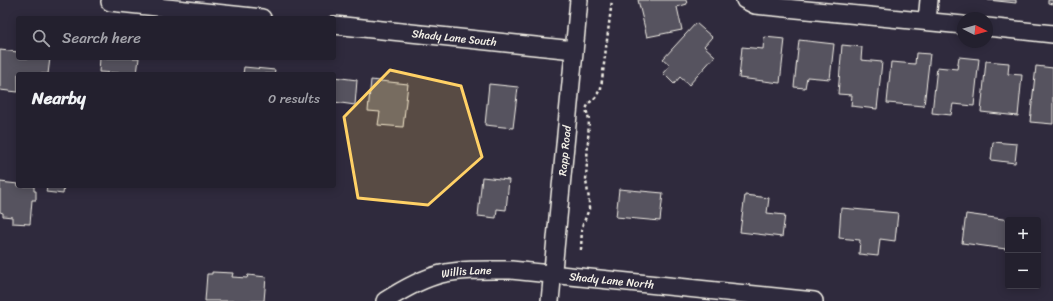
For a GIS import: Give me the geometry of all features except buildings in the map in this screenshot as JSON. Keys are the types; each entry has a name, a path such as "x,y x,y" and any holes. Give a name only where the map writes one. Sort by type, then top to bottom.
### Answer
{"street":[{"name":"Rapp Road","path":"550,301 579,0"},
{"path":"745,0 755,5 957,24"},
{"path":"927,21 929,0"},
{"path":"110,2 243,16"},
{"name":"Shady Lane South","path":"336,25 574,50"},
{"path":"993,28 1053,34"},
{"name":"Willis Lane","path":"385,301 405,288 440,274 476,269 511,270 553,274"},
{"name":"Shady Lane North","path":"553,274 814,301"}],"path":[{"path":"581,250 582,227 589,209 586,181 589,125 586,109 601,88 612,0"}],"highlighted area":[{"path":"390,70 461,86 482,157 428,205 358,198 344,117"}]}
